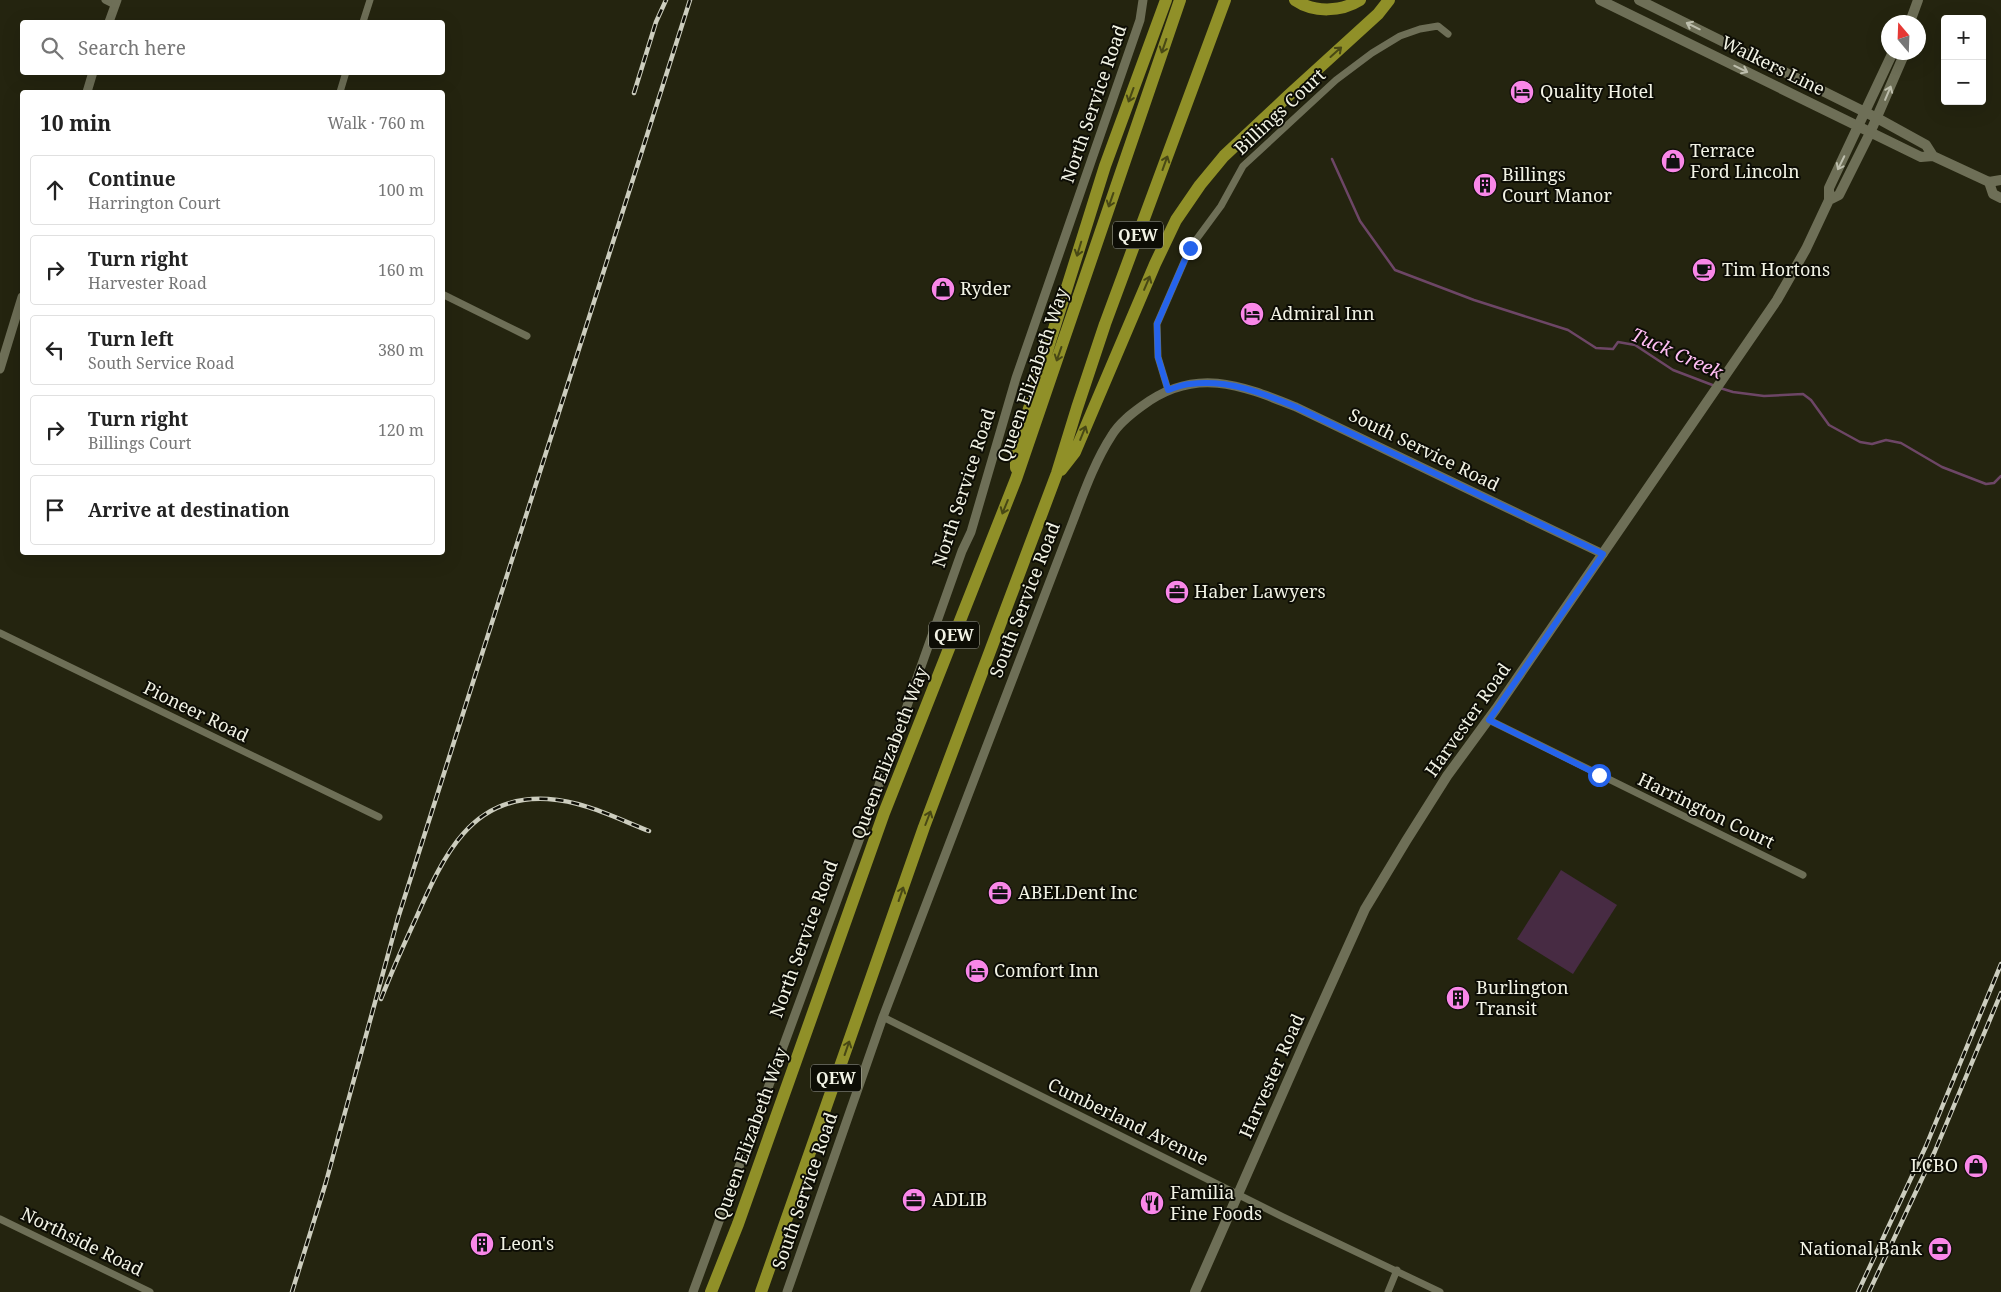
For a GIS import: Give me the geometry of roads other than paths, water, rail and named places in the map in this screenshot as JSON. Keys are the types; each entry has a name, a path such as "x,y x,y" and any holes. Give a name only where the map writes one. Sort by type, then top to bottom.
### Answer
{"highway":[{"path":"1016,479 1016,450 1105,166 1166,0"},
{"name":"Queen Elizabeth Way","path":"711,1292 738,1224 884,813 1016,479 1180,0"},
{"name":"QEW","path":"761,1292 918,846 1057,473 1105,324 1225,0"},
{"path":"1295,0 1323,10 1348,7 1360,0"},
{"path":"1057,473 1076,452 1155,264 1176,220 1200,185 1224,156 1378,14 1389,0"}],"main road":[{"name":"Walkers Line","path":"1600,0 1921,157 1933,156 1990,182"},
{"name":"Walkers Line","path":"1639,0 1877,118 1926,145 1933,156"},
{"path":"1913,15 1918,0"},
{"name":"Harvester Road","path":"1195,1292 1365,909 1447,776 1489,720 1727,377 1778,300 1806,249 1829,200 1829,188 1889,60"},
{"name":"Harvester Road","path":"1829,200 1838,196 1870,133 1902,60"},
{"path":"2001,180 1990,182 1993,194 2001,198"}],"street":[{"path":"105,0 116,3 110,20"},
{"path":"363,20 370,0"},
{"name":"North Service Road","path":"693,1292 962,551 971,532 1016,378 1140,20 1143,0"},
{"name":"Billings Court","path":"1168,390 1158,357 1157,324 1190,248 1220,206 1243,166 1336,80 1372,53 1400,36 1420,29 1438,26 1448,34"},
{"path":"88,90 92,75"},
{"path":"341,90 345,75"},
{"path":"445,295 527,336"},
{"path":"0,369 20,304"},
{"name":"South Service Road","path":"787,1292 883,1017 1091,476 1112,434 1122,422 1149,401 1168,390 1190,384 1230,384 1272,397 1296,407 1603,554"},
{"name":"Pioneer Road","path":"0,633 378,817"},
{"name":"Harrington Court","path":"1489,720 1803,875"},
{"name":"Cumberland Avenue","path":"883,1017 1283,1218 1397,1270 1440,1292"},
{"name":"Northside Road","path":"0,1219 150,1292"},
{"path":"1388,1292 1397,1270"}],"waterway":[{"name":"Tuck Creek","path":"1332,159 1360,221 1395,270 1474,300 1568,330 1596,348 1613,349 1618,342 1635,345 1673,370 1715,386"},
{"name":"Tuck Creek","path":"1720,388 1733,392 1764,396 1803,394 1811,400 1829,425 1860,442 1872,444 1886,440 1901,443 1942,467 1986,484 1994,483 2001,476"}],"railway":[{"path":"634,93 656,22 666,0"},
{"path":"292,1292 326,1182 398,918 690,0"},
{"path":"381,999 438,872 463,834 480,818 499,807 521,800 548,799 561,800 587,807 649,831"},
{"path":"1858,1292 1926,1146 2001,964"},
{"path":"1869,1292 1935,1151 2001,993"}],"place":[{"name":"Quality Hotel","path":"1522,92"},
{"name":"Terrace Ford Lincoln","path":"1673,161"},
{"name":"Billings Court Manor","path":"1485,185"},
{"name":"Tim Hortons","path":"1704,270"},
{"name":"Ryder","path":"943,289"},
{"name":"Admiral Inn","path":"1252,314"},
{"name":"Haber Lawyers","path":"1177,592"},
{"name":"ABELDent Inc","path":"1000,893"},
{"name":"Comfort Inn","path":"977,971"},
{"name":"Burlington Transit","path":"1458,998"},
{"name":"LCBO","path":"1976,1166"},
{"name":"ADLIB","path":"914,1200"},
{"name":"Familia Fine Foods","path":"1152,1203"},
{"name":"Leon's","path":"482,1244"},
{"name":"National Bank","path":"1940,1249"}]}
